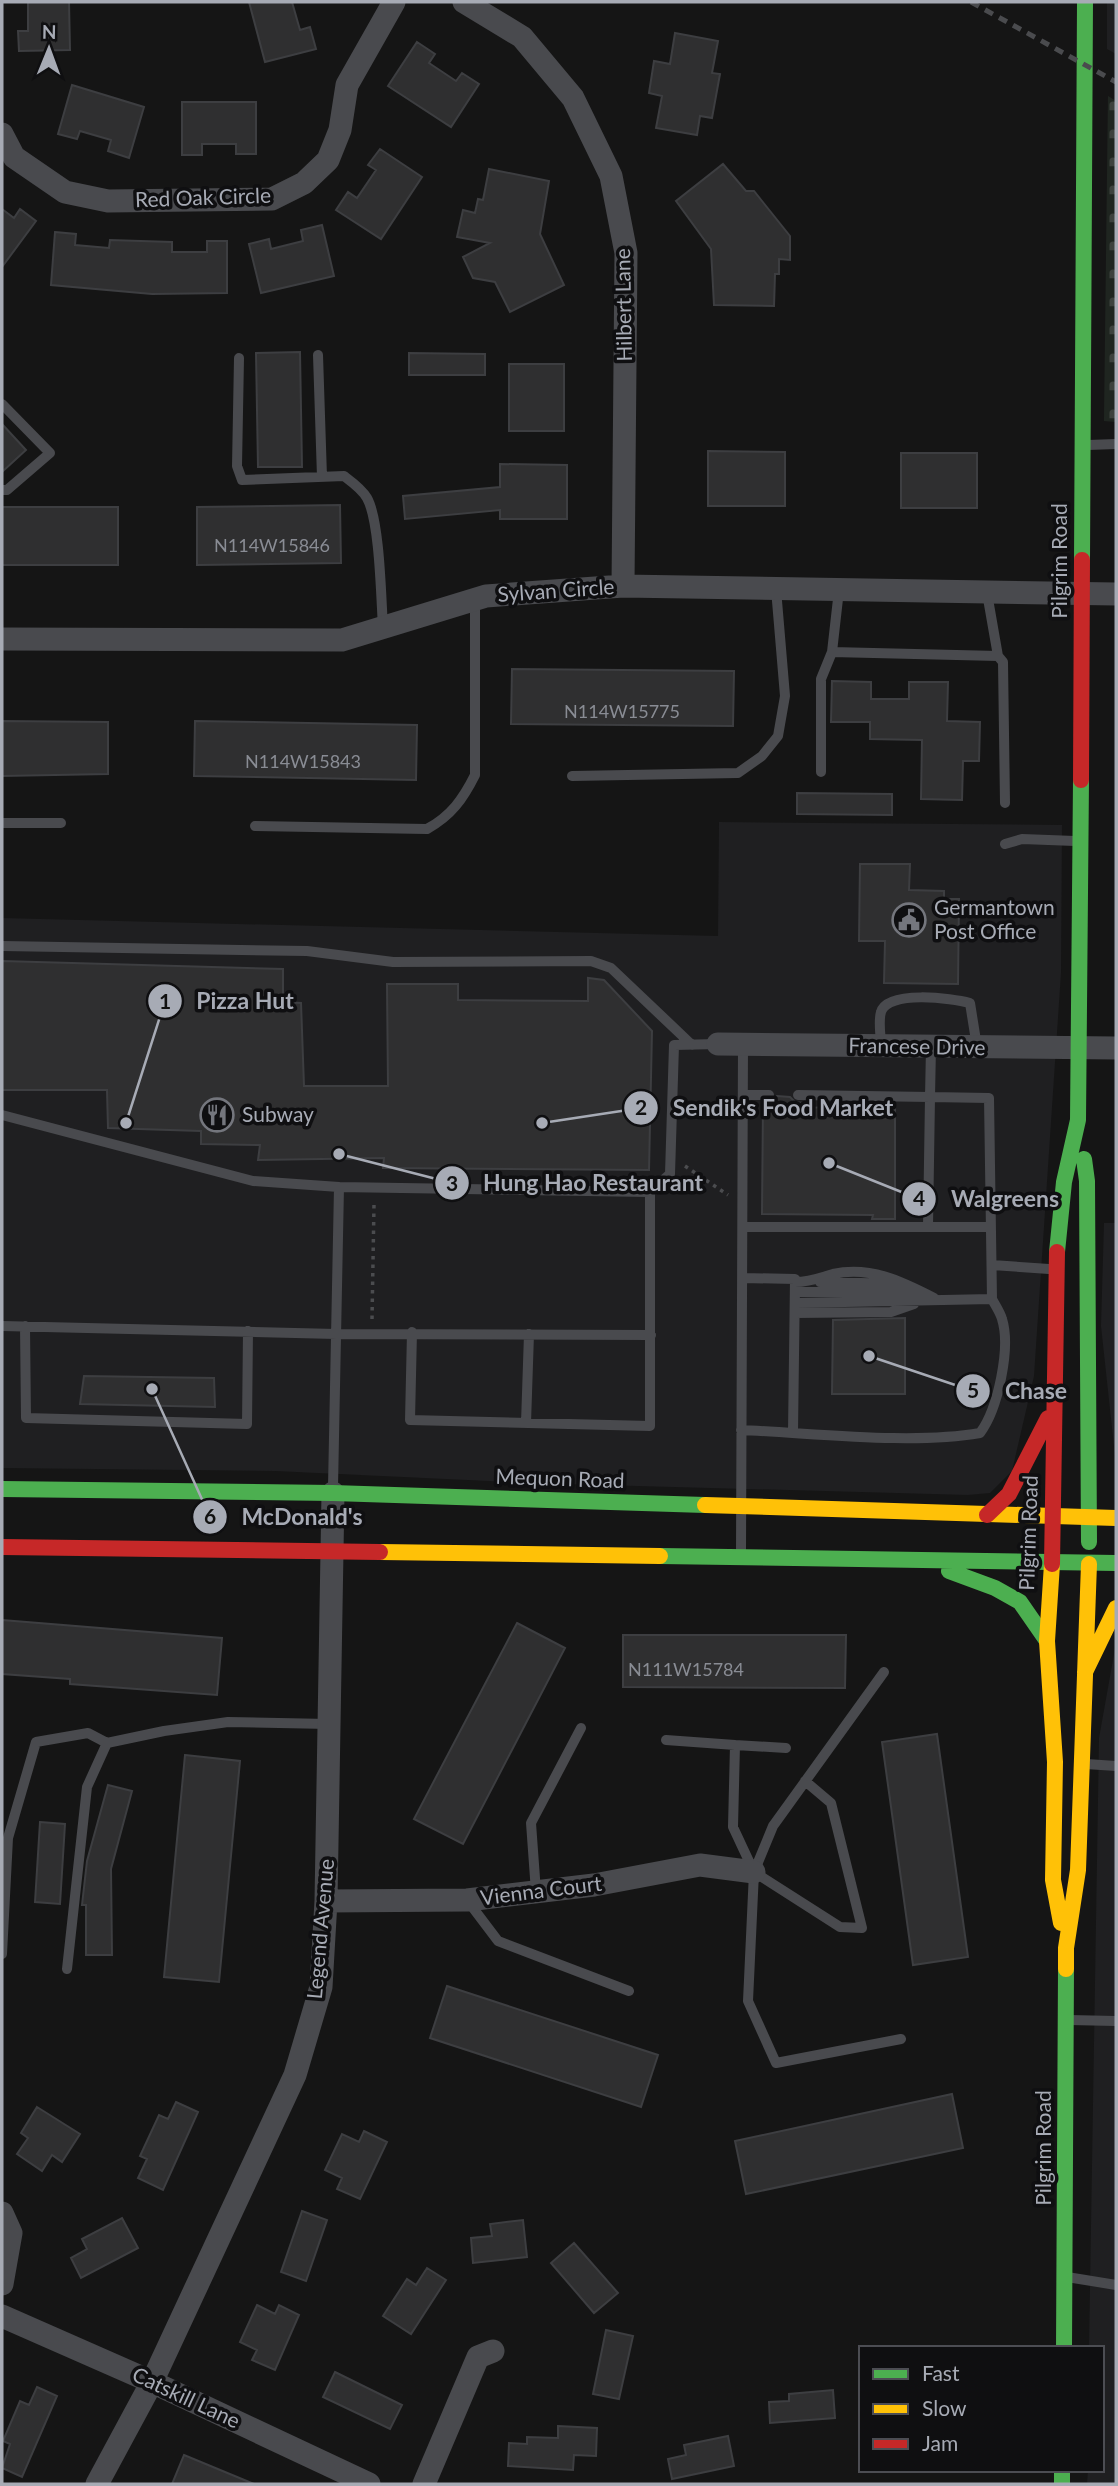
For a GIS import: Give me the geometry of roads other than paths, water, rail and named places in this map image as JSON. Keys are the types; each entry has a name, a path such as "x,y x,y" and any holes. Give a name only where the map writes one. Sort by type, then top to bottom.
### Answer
{"main road":[{"name":"Pilgrim Road","path":"1066,1948 1053,1880 1055,1762 1047,1641 1052,1564 1055,1269 1064,1182 1077,1121 1080,1049 1080,594 1085,2"},
{"name":"Pilgrim Road","path":"1063,2346 1066,1948 1078,1870 1089,1564 1087,1181 1077,1121"},
{"path":"1054,1336 1088,1336"},
{"path":"987,1515 1009,1494 1053,1407"},
{"path":"1089,1451 1102,1467"},
{"name":"Mequon Road","path":"2,1489 333,1493 1116,1518"},
{"path":"2,1547 1116,1563"},
{"path":"922,1561 1013,1597 1020,1602 1047,1641"},
{"path":"1085,1672 1116,1608"}],"street":[{"name":"Red Oak Circle","path":"2,134 14,156 65,192 108,201 272,200 304,183 328,160 340,130 347,85 394,2"},
{"name":"Hilbert Lane","path":"464,2 522,37 530,46 573,98 611,176 626,253 623,586"},
{"name":"Sylvan Circle","path":"2,639 342,640 486,596 623,586 1116,594"},
{"name":"Francese Drive","path":"718,1044 1116,1048"},
{"name":"Legend Avenue","path":"97,2484 152,2382 296,2075 321,1987 326,1901 333,1493"},
{"name":"Vienna Court","path":"326,1901 467,1900 536,1892 700,1865 754,1872"},
{"path":"2,2213 11,2233 2,2284"},
{"name":"Catskill Lane","path":"2,2316 152,2382 369,2484"},
{"path":"424,2484 478,2357 492,2351"}],"lane":[{"path":"318,355 322,477"},
{"path":"239,358 237,466 242,480 344,476 368,499 380,581 383,627"},
{"path":"2,404 50,453 7,490 2,490"},
{"path":"1082,445 1116,444"},
{"path":"572,776 738,773 762,756 778,736 785,696 776,589"},
{"path":"821,772 821,679 832,652 839,590"},
{"path":"987,593 998,656 1003,662 1005,803"},
{"path":"255,826 427,829 444,820 463,799 475,775 475,600"},
{"path":"832,652 998,656"},
{"path":"2,823 61,823"},
{"path":"1004,844 1022,839 1080,841"},
{"path":"2,946 307,951 393,962 591,961 611,968 692,1045"},
{"path":"881,1046 881,1012 887,1003 899,998 955,999 970,1003 977,1047"},
{"path":"2,1115 253,1181 339,1187 650,1192 670,1174 674,1045 718,1044"},
{"path":"741,1557 744,1045"},
{"path":"928,1226 931,1047"},
{"path":"744,1095 769,1095"},
{"path":"741,1430 958,1437 981,1433 990,1420 1002,1369 1003,1320 992,1299 989,1098 798,1095"},
{"path":"333,1493 339,1187"},
{"path":"412,1332 410,1420 650,1426 650,1192"},
{"path":"745,1227 991,1227"},
{"path":"992,1265 1055,1269"},
{"path":"795,1297 812,1282 834,1274 885,1274 934,1298"},
{"path":"743,1278 795,1279 793,1432"},
{"path":"795,1297 922,1292"},
{"path":"795,1297 891,1312 934,1298 992,1299"},
{"path":"2,1325 336,1334 412,1332 651,1335"},
{"path":"25,1326 26,1418 247,1424 248,1331"},
{"path":"526,1423 529,1334"},
{"path":"884,1672 773,1826 754,1872 748,2001 776,2063 901,2039"},
{"path":"2,1954 8,1838 36,1742 88,1733 107,1743 228,1722 330,1724"},
{"path":"536,1892 531,1823 581,1728"},
{"path":"666,1740 786,1748"},
{"path":"67,1969 87,1787 107,1743"},
{"path":"735,1745 733,1827 754,1872 839,1927 862,1928 831,1803 805,1781"},
{"path":"1055,1762 1116,1766"},
{"path":"467,1900 498,1941 629,1991"},
{"path":"1066,2020 1116,2021"},
{"path":"1064,2276 1116,2285"}],"railway":[{"path":"971,2 1116,82"}],"place":[{"name":"Germantown Post Office","path":"909,920"},
{"name":"Subway","path":"217,1115"},
{"name":"Pizza Hut","path":"126,1123"},
{"name":"Sendik's Food Market","path":"542,1123"},
{"name":"Hung Hao Restaurant","path":"339,1154"},
{"name":"Walgreens","path":"829,1163"},
{"name":"Chase","path":"869,1356"},
{"name":"McDonald's","path":"152,1389"}]}
